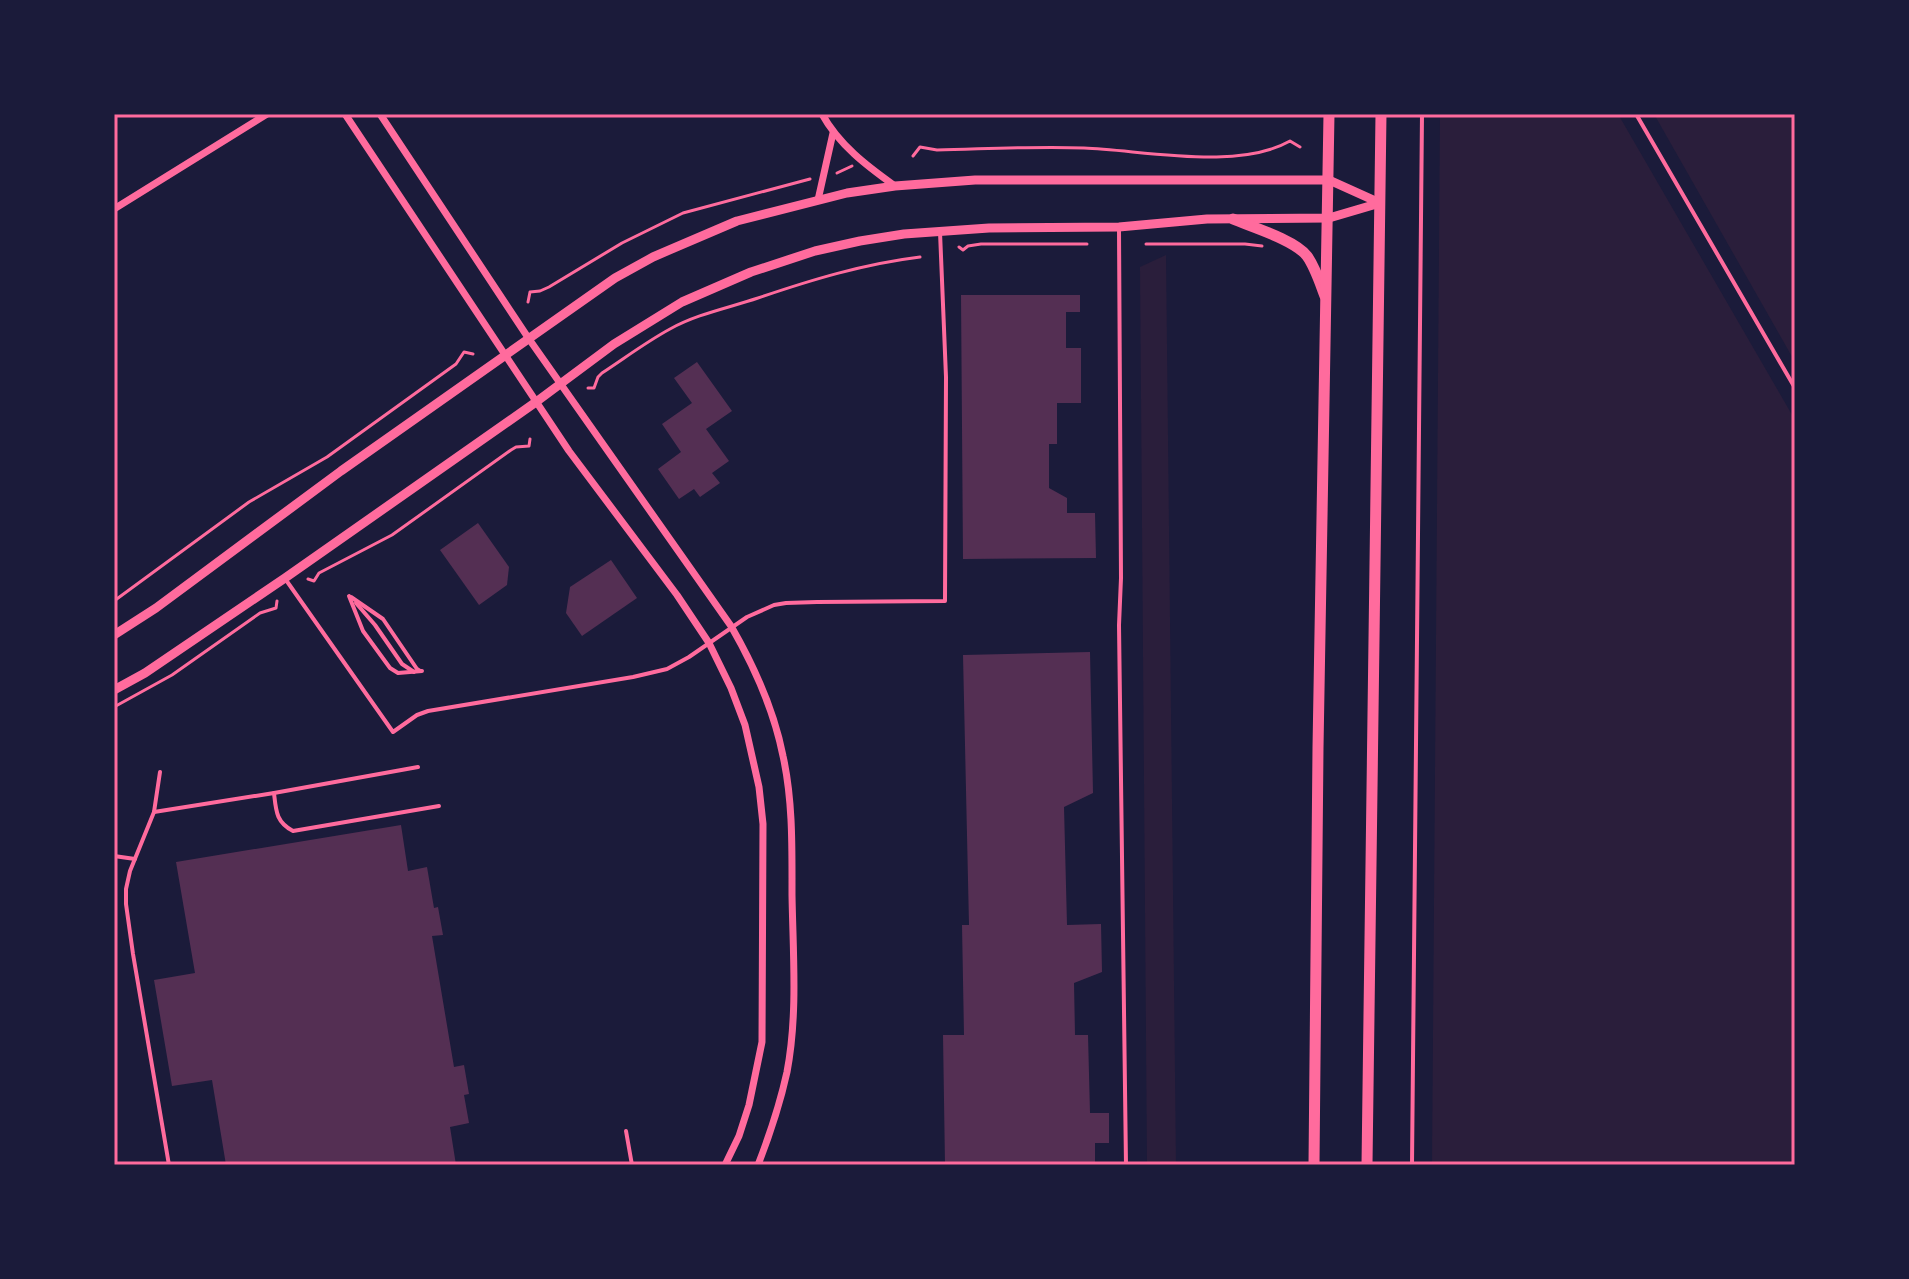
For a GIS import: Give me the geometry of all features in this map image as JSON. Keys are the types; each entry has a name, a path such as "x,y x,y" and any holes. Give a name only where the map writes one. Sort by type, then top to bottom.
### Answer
{"main road":[{"path":"1314,1165 1329,114"},
{"path":"1367,1165 1381,114"},
{"path":"1233,219 1298,248 1307,256 1327,302"}],"street":[{"path":"114,209 267,114"},
{"path":"345,114 569,451 677,595 709,643 745,725 759,787 763,824 762,1042 749,1105 725,1165"},
{"path":"380,114 529,339 731,626 748,656 770,710 783,754 791,822 793,995 787,1069 778,1108 758,1165"},
{"path":"822,114 833,133 865,164 895,186"},
{"path":"818,200 833,133"},
{"path":"114,635 615,278 653,257 737,221 847,193 975,180 1329,180 1380,203"},
{"path":"114,690 145,673 285,578 614,344 682,302 751,272 815,251 860,241 940,230 1119,227 1186,220 1329,218 1380,203"}],"lane":[{"path":"1412,1165 1422,114"},
{"path":"1636,114 1795,388"},
{"path":"1119,227 1119,625 1126,1165"},
{"path":"285,578 393,732 428,711 654,673 679,663 731,626 763,609 786,603 945,601 946,377 940,230"},
{"path":"349,596 363,631 390,668 398,673 418,672"},
{"path":"349,596 375,625 402,664 418,672"},
{"path":"349,596 383,619 418,672"},
{"path":"154,812 418,767"},
{"path":"160,772 154,812 126,889 127,918 169,1165"},
{"path":"274,793 282,825 293,831 439,806"},
{"path":"114,856 135,859"},
{"path":"626,1131 632,1165"}],"path":[{"path":"913,156 920,147 937,150 1085,148 1155,155 1222,156 1266,151 1290,141 1300,147"},
{"path":"528,302 530,292 549,287 622,243 683,213 844,171 853,165 858,169 865,164"},
{"path":"959,247 963,250 981,244 1087,244"},
{"path":"1146,244 1252,244 1270,248"},
{"path":"588,388 594,388 602,373 642,346 696,317 825,276 920,257"},
{"path":"114,601 249,502 327,457 456,364 464,352 473,354"},
{"path":"308,579 314,581 319,573 392,535 511,450 529,446 530,439"},
{"path":"114,707 172,675 260,613 276,608 277,601"}],"shaded area":[{"path":"1440,114 1618,114 1795,420 1795,1165 1432,1165"},
{"path":"1654,114 1795,114 1795,362"},
{"path":"1166,255 1176,1165 1147,1165 1140,267"}],"building":[{"path":"961,295 1080,295 1080,312 1066,312 1066,348 1081,348 1081,403 1057,403 1057,444 1049,444 1049,488 1067,498 1067,513 1095,513 1096,558 963,559"},
{"path":"697,362 732,411 706,429 729,461 712,473 720,483 700,497 694,489 679,499 658,469 681,452 662,424 692,403 674,378"},
{"path":"478,523 509,567 507,585 479,605 440,550"},
{"path":"611,560 637,598 582,636 566,613 570,587"},
{"path":"1090,652 1093,793 1064,807 1067,925 1101,924 1102,972 1074,983 1075,1035 1088,1035 1090,1113 1109,1113 1109,1143 1095,1143 1095,1165 945,1165 943,1035 964,1035 962,925 969,925 963,655"},
{"path":"401,825 408,871 427,867 434,908 438,907 443,935 432,936 454,1067 464,1065 469,1094 464,1095 469,1123 450,1127 456,1165 226,1165 212,1080 172,1086 154,980 195,973 176,862"}]}
